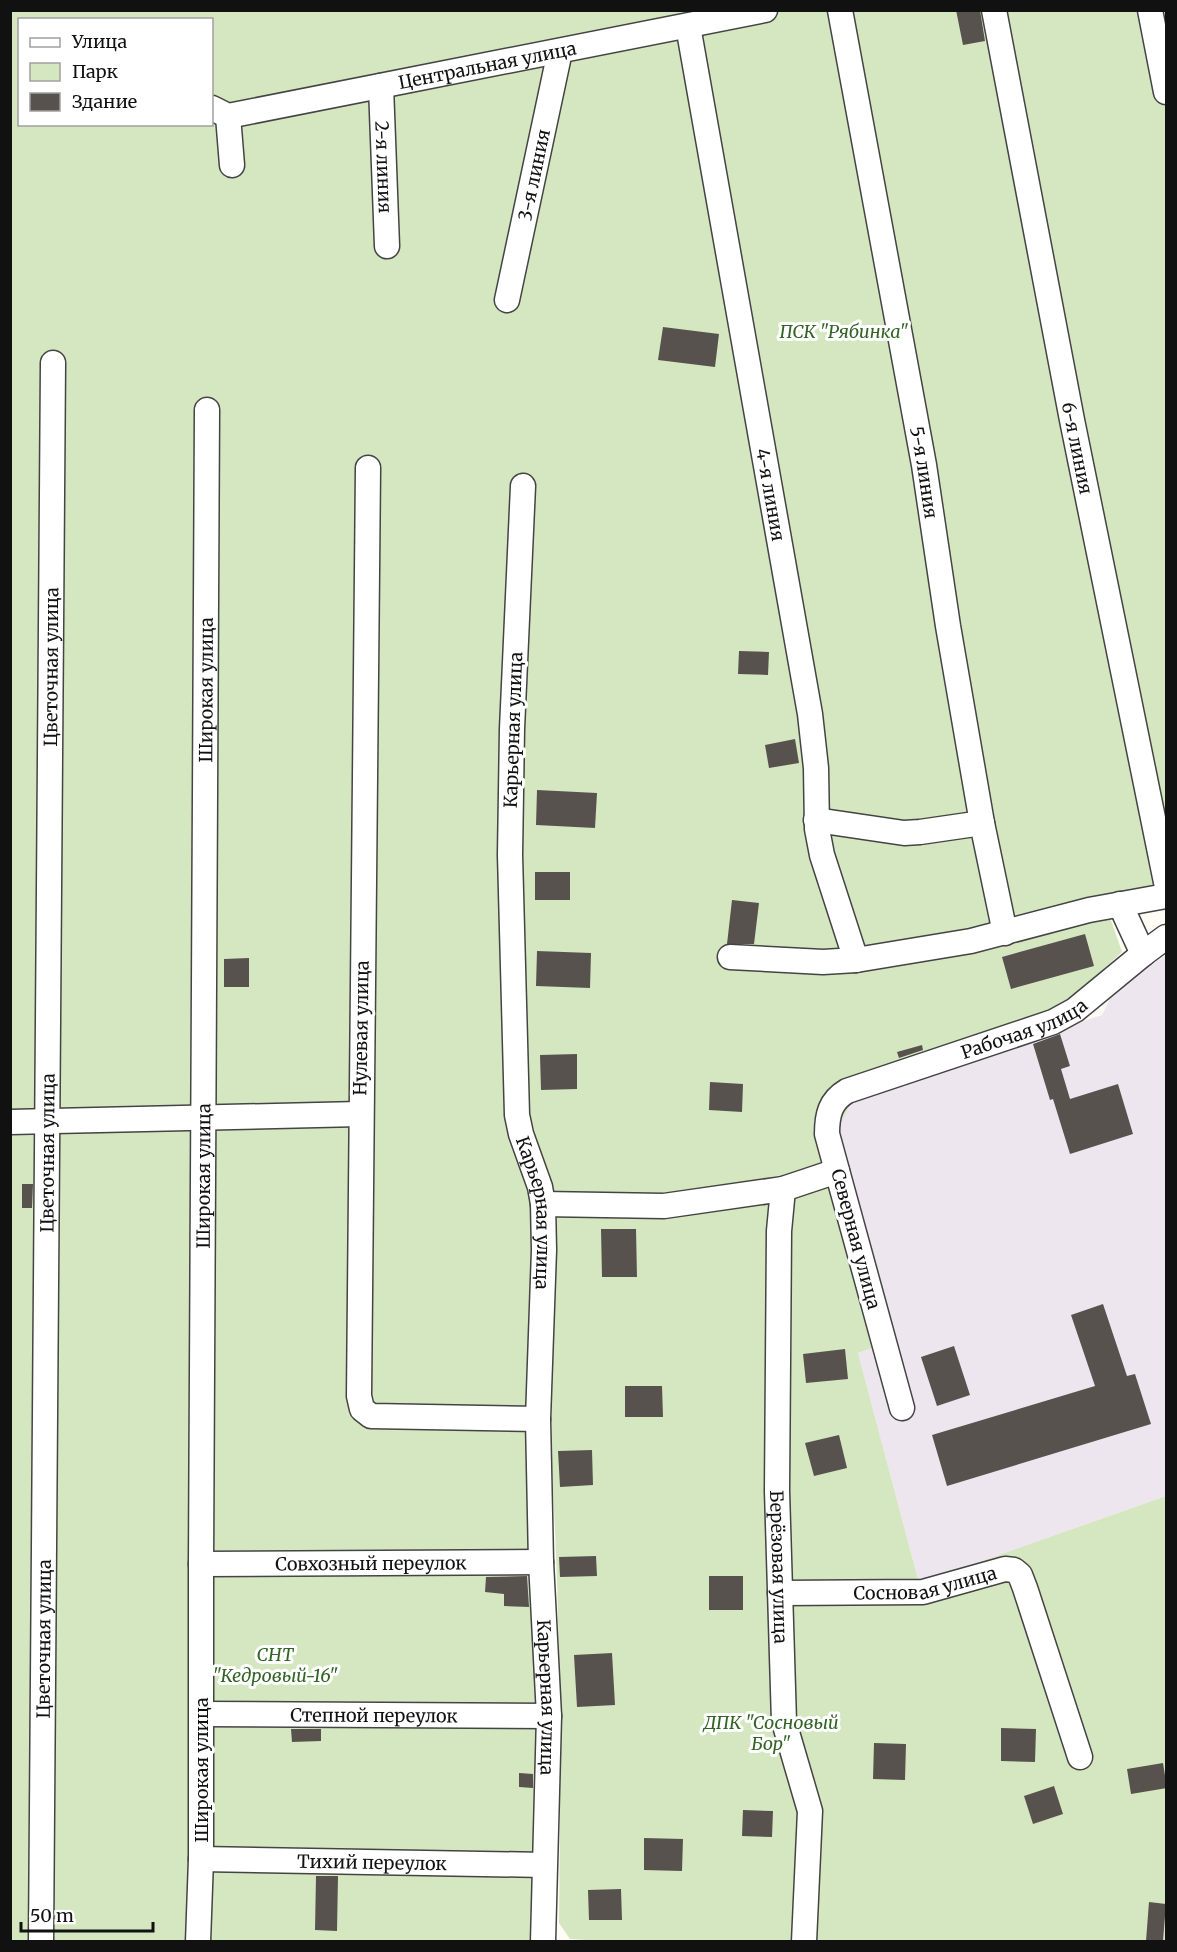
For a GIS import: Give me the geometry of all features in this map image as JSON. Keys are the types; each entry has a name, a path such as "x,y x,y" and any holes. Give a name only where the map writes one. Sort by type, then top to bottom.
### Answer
{"street":[{"name":"Центральная улица","path":"220,112 381,86 765,10"},
{"name":"5-я линия","path":"840,10 924,465 948,626 982,823 1005,933"},
{"name":"6-я линия","path":"994,10 1074,432 1167,882"},
{"path":"1150,10 1167,92"},
{"name":"4-я линия","path":"688,26 810,714 816,768 816,820 822,855 856,960"},
{"name":"3-я линия","path":"507,300 560,51"},
{"name":"2-я линия","path":"381,86 387,246"},
{"path":"220,112 232,165"},
{"name":"Цветочная улица","path":"41,1941 53,363"},
{"name":"Широкая улица","path":"198,1941 202,1714 207,410"},
{"name":"Нулевая улица","path":"368,468 359,1396 362,1409 371,1416 538,1419"},
{"name":"Карьерная улица","path":"523,486 512,729 510,855 516,1096 521,1134 540,1187 543,1204 544,1250 538,1419 541,1562 549,1716 543,1941"},
{"path":"816,820 904,833 982,823"},
{"path":"730,957 823,962 856,960 942,947 1120,904 1167,896"},
{"path":"1120,904 1143,954"},
{"name":"Рабочая улица","path":"862,1087 1053,1022 1075,1010 1167,937"},
{"name":"Северная улица","path":"862,1087 837,1097 830,1108 827,1134 902,1408"},
{"path":"10,1122 360,1114"},
{"path":"543,1204 664,1206 783,1189 837,1171"},
{"name":"Берёзовая улица","path":"783,1189 779,1231 777,1491 784,1722 810,1811 804,1941"},
{"name":"Совхозный переулок","path":"201,1564 541,1562"},
{"name":"Сосновая улица","path":"780,1593 923,1593 1005,1569 1014,1570 1020,1575 1025,1588 1080,1757"},
{"name":"Степной переулок","path":"202,1714 549,1716"},
{"name":"Тихий переулок","path":"201,1859 544,1865"}],"shaded area":[{"path":"1166,955 1166,1496 919,1583 858,1353 897,1339 836,1134 852,1098 1102,1015 1115,988"}],"green space":[{"path":"10,11 1166,11 1166,884 999,940 1108,912 1122,952 1067,1003 853,1098 836,1134 897,1339 858,1353 919,1583 1166,1496 1166,1941 620,1942 570,1939 559,1923 560,1690 551,1407 529,1408 542,1688 538,1941 11,1941"}],"building":[{"path":"956,10 980,10 985,41 963,45"},
{"path":"663,327 719,334 715,367 658,360"},
{"path":"739,651 769,652 768,675 738,674"},
{"path":"795,739 799,763 769,768 765,745"},
{"path":"537,790 597,793 595,828 536,825"},
{"path":"535,872 570,872 570,900 535,900"},
{"path":"732,900 759,903 754,944 727,944"},
{"path":"1085,934 1094,966 1011,989 1002,957"},
{"path":"537,951 591,953 590,988 536,986"},
{"path":"249,958 249,987 224,987 224,959"},
{"path":"1060,1034 1070,1066 1061,1069 1070,1099 1118,1084 1133,1134 1070,1154 1033,1044"},
{"path":"922,1045 923,1050 899,1058 897,1052"},
{"path":"577,1054 577,1089 541,1090 540,1055"},
{"path":"710,1082 743,1084 742,1112 709,1110"},
{"path":"22,1184 33,1184 32,1208 22,1208"},
{"path":"601,1229 636,1229 637,1277 602,1277"},
{"path":"1103,1304 1127,1376 1135,1374 1151,1424 947,1486 932,1435 1095,1386 1071,1315"},
{"path":"954,1346 970,1395 937,1406 921,1357"},
{"path":"845,1349 848,1379 806,1383 803,1354"},
{"path":"625,1386 662,1386 663,1417 625,1417"},
{"path":"839,1435 847,1468 814,1476 805,1443"},
{"path":"592,1450 593,1485 560,1487 558,1451"},
{"path":"596,1556 597,1576 560,1577 559,1557"},
{"path":"527,1576 529,1607 504,1606 504,1594 485,1592 486,1577"},
{"path":"709,1576 743,1576 743,1610 709,1610"},
{"path":"612,1653 615,1705 577,1707 574,1655"},
{"path":"1001,1728 1036,1729 1035,1762 1001,1761"},
{"path":"291,1729 321,1729 321,1741 292,1742"},
{"path":"874,1743 906,1744 905,1780 873,1779"},
{"path":"1163,1763 1167,1788 1131,1794 1127,1769"},
{"path":"519,1773 533,1774 533,1788 519,1787"},
{"path":"1054,1786 1063,1814 1033,1824 1024,1796"},
{"path":"743,1810 773,1811 772,1837 742,1836"},
{"path":"644,1838 683,1839 682,1871 644,1870"},
{"path":"316,1876 338,1876 337,1931 315,1930"},
{"path":"621,1889 622,1920 589,1920 588,1890"},
{"path":"1149,1902 1166,1904 1163,1941 1146,1941"}],"park label":[{"name":"ПСК \"Рябинка\"","path":"844,331"},
{"name":"СНТ \"Кедровый-16\"","path":"275,1664"},
{"name":"ДПК \"Сосновый Бор\"","path":"771,1732"}]}
